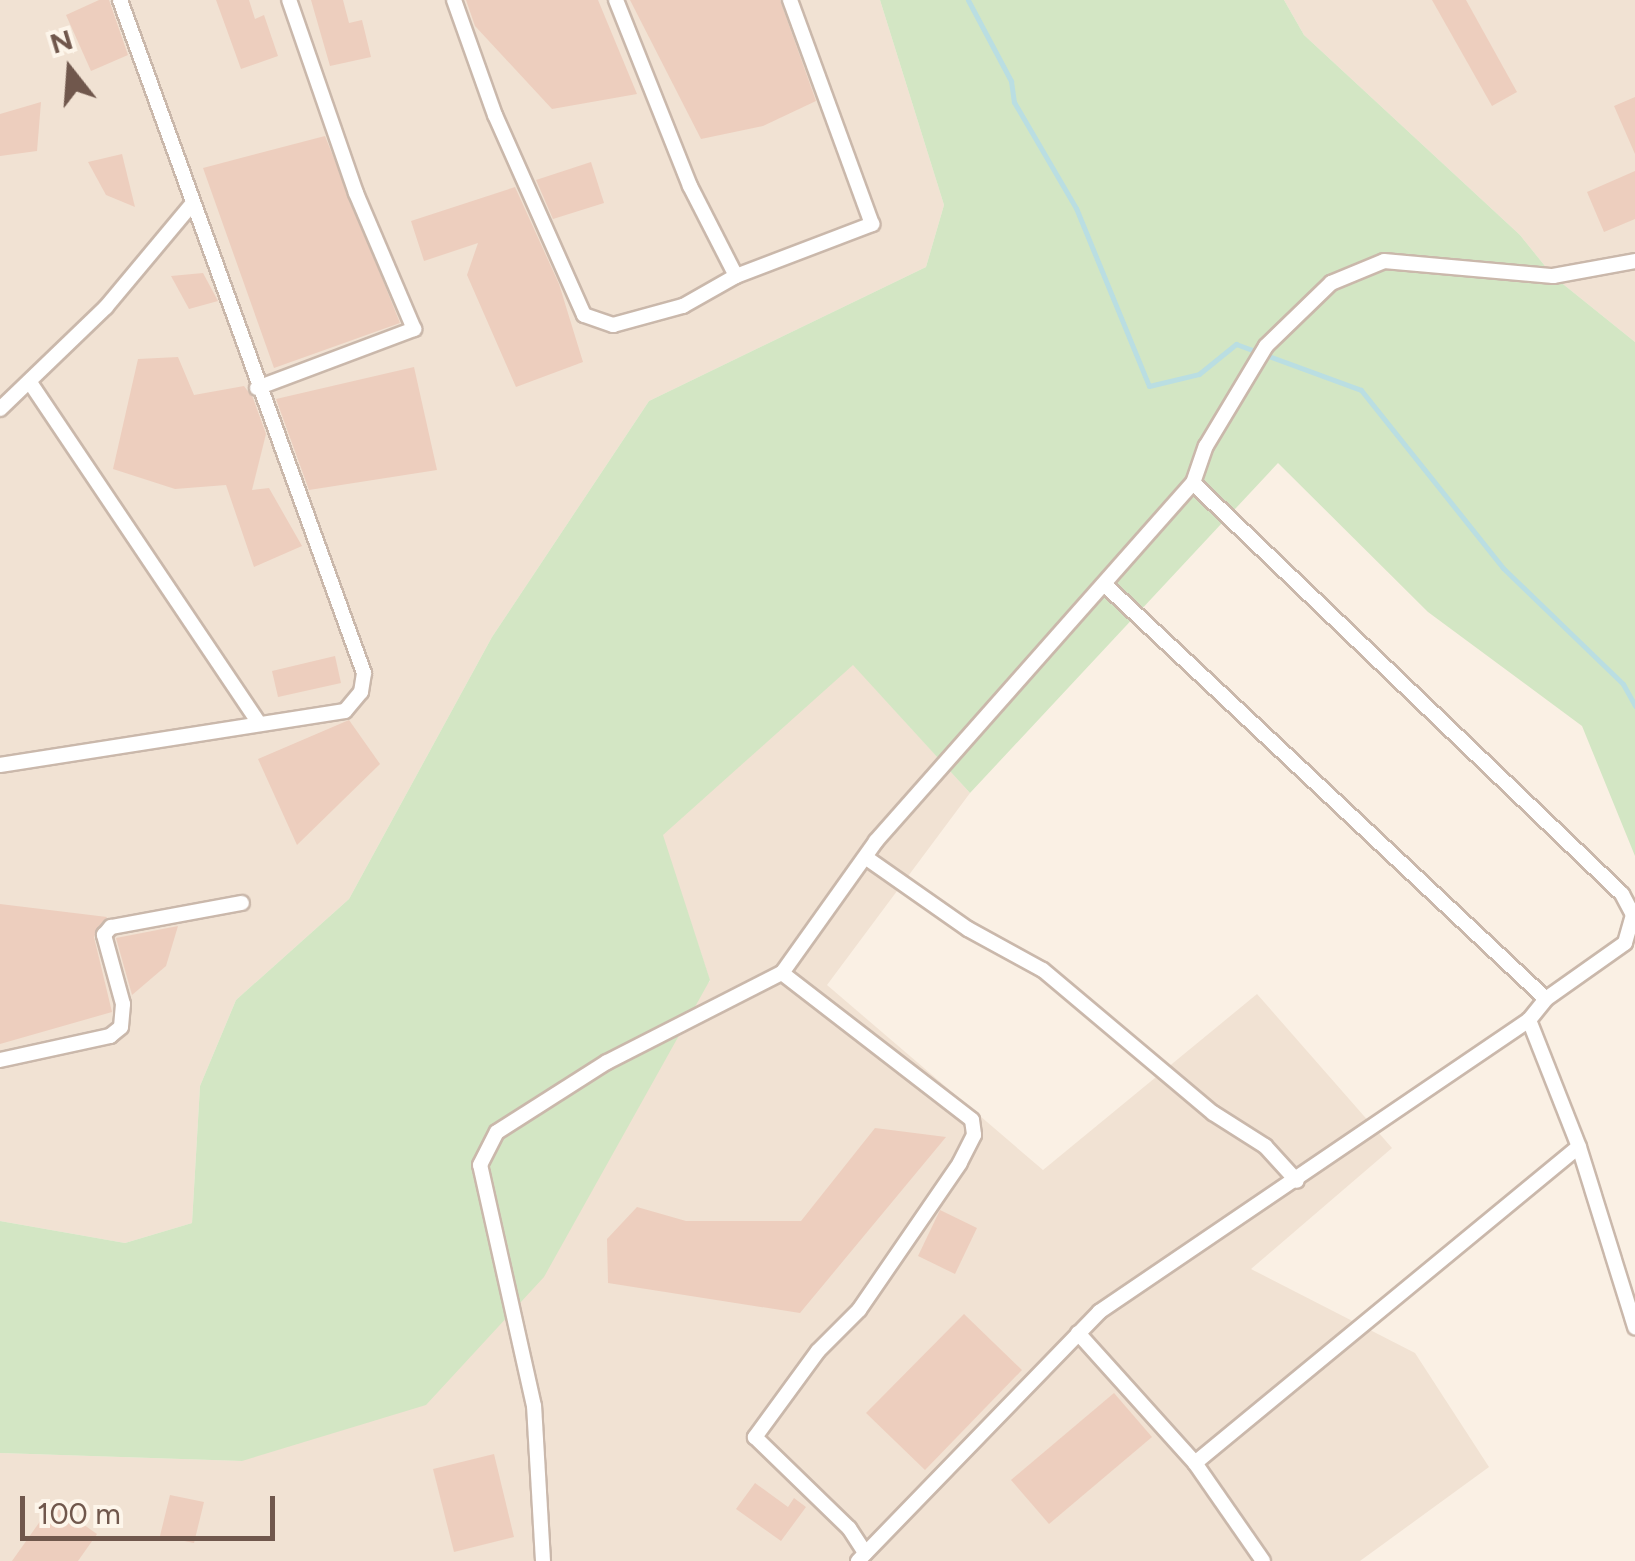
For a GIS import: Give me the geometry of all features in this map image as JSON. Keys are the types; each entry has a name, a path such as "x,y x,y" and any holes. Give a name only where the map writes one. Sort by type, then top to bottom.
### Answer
{"street":[{"path":"0,765 257,720 345,710 361,692 364,674 192,204 169,122 120,0"},
{"path":"257,388 414,329 362,207 289,0"},
{"path":"454,0 495,115 584,315 614,325 682,306 736,276 872,224 790,0"},
{"path":"616,0 690,186 736,276"},
{"path":"0,409 31,384 192,204"},
{"path":"543,1561 534,1406 480,1165 485,1147 498,1132 606,1062 782,973 889,826 1193,484 1206,446 1266,346 1331,283 1384,262 1554,276 1635,261"},
{"path":"31,384 257,720"},
{"path":"782,973 972,1120 974,1135 960,1163 859,1310 818,1351 754,1437 848,1528 861,1557 1078,1333 1165,1265 1296,1182 1528,1020 1546,999 1625,944 1632,915 1622,894 1193,484"},
{"path":"1104,584 1546,999"},
{"path":"868,858 968,929 1043,970 1213,1113 1266,1146 1296,1182"},
{"path":"0,1060 110,1036 121,1027 122,1004 104,935 111,927 242,902"},
{"path":"1528,1020 1579,1147 1635,1327"},
{"path":"1195,1463 1579,1147"},
{"path":"1078,1333 1195,1463 1263,1561"}],"shaded area":[{"path":"0,0 880,0 944,205 926,267 649,401 492,637 349,899 236,1000 200,1086 192,1223 125,1243 0,1221"},
{"path":"1284,0 1635,0 1635,342 1553,276 1520,235 1304,35"},
{"path":"853,664 970,793 827,985 1043,1170 1257,994 1392,1148 1251,1269 1415,1353 1489,1467 1360,1561 0,1561 0,1453 242,1461 710,981 662,835"}],"green space":[{"path":"880,0 1284,0 1304,35 1520,235 1553,276 1635,342 1635,856 1582,726 1428,612 1278,463 970,793 853,665 663,835 710,980 544,1277 426,1405 242,1461 0,1453 0,1221 125,1243 192,1223 200,1086 236,1000 349,899 492,637 649,401 926,267 944,205"}],"building":[{"path":"99,0 109,0 128,55 91,71 66,15"},
{"path":"216,0 249,0 255,19 264,15 278,56 241,69"},
{"path":"311,0 343,0 349,23 362,20 371,57 330,66"},
{"path":"466,0 598,0 637,94 552,109 475,26"},
{"path":"630,0 780,0 816,101 763,126 701,139"},
{"path":"1432,0 1466,0 1517,92 1492,106"},
{"path":"1635,97 1635,154 1614,106"},
{"path":"41,102 37,151 0,156 0,114"},
{"path":"325,136 400,323 274,368 203,168"},
{"path":"122,154 135,207 106,195 88,162"},
{"path":"591,162 604,203 553,219 536,180"},
{"path":"1635,171 1635,219 1604,232 1587,192"},
{"path":"515,187 559,284 583,362 516,387 467,275 478,243 424,261 411,221"},
{"path":"203,273 218,301 189,309 171,276"},
{"path":"178,357 194,395 244,386 253,398 266,434 252,490 269,488 302,546 254,567 226,485 175,489 113,469 138,359"},
{"path":"414,367 437,470 309,490 276,399"},
{"path":"335,656 341,683 278,697 272,671"},
{"path":"349,720 380,764 297,845 258,759"},
{"path":"0,904 107,917 94,937 112,1012 0,1044"},
{"path":"178,926 166,966 132,995 116,938"},
{"path":"875,1128 946,1137 800,1313 608,1283 607,1239 637,1207 686,1221 801,1221"},
{"path":"940,1210 977,1228 955,1274 918,1256"},
{"path":"964,1314 1022,1370 925,1470 866,1413"},
{"path":"1114,1393 1152,1437 1049,1524 1011,1480"},
{"path":"494,1454 514,1537 454,1552 433,1469"},
{"path":"755,1483 788,1507 794,1498 806,1507 781,1541 736,1509"},
{"path":"170,1495 204,1502 194,1543 160,1536"},
{"path":"53,1503 97,1534 78,1561 12,1561"}],"waterway":[{"path":"968,0 1011,81 1014,102 1076,208 1149,386 1199,374 1236,344 1361,390 1503,568 1623,684 1635,706"}]}
